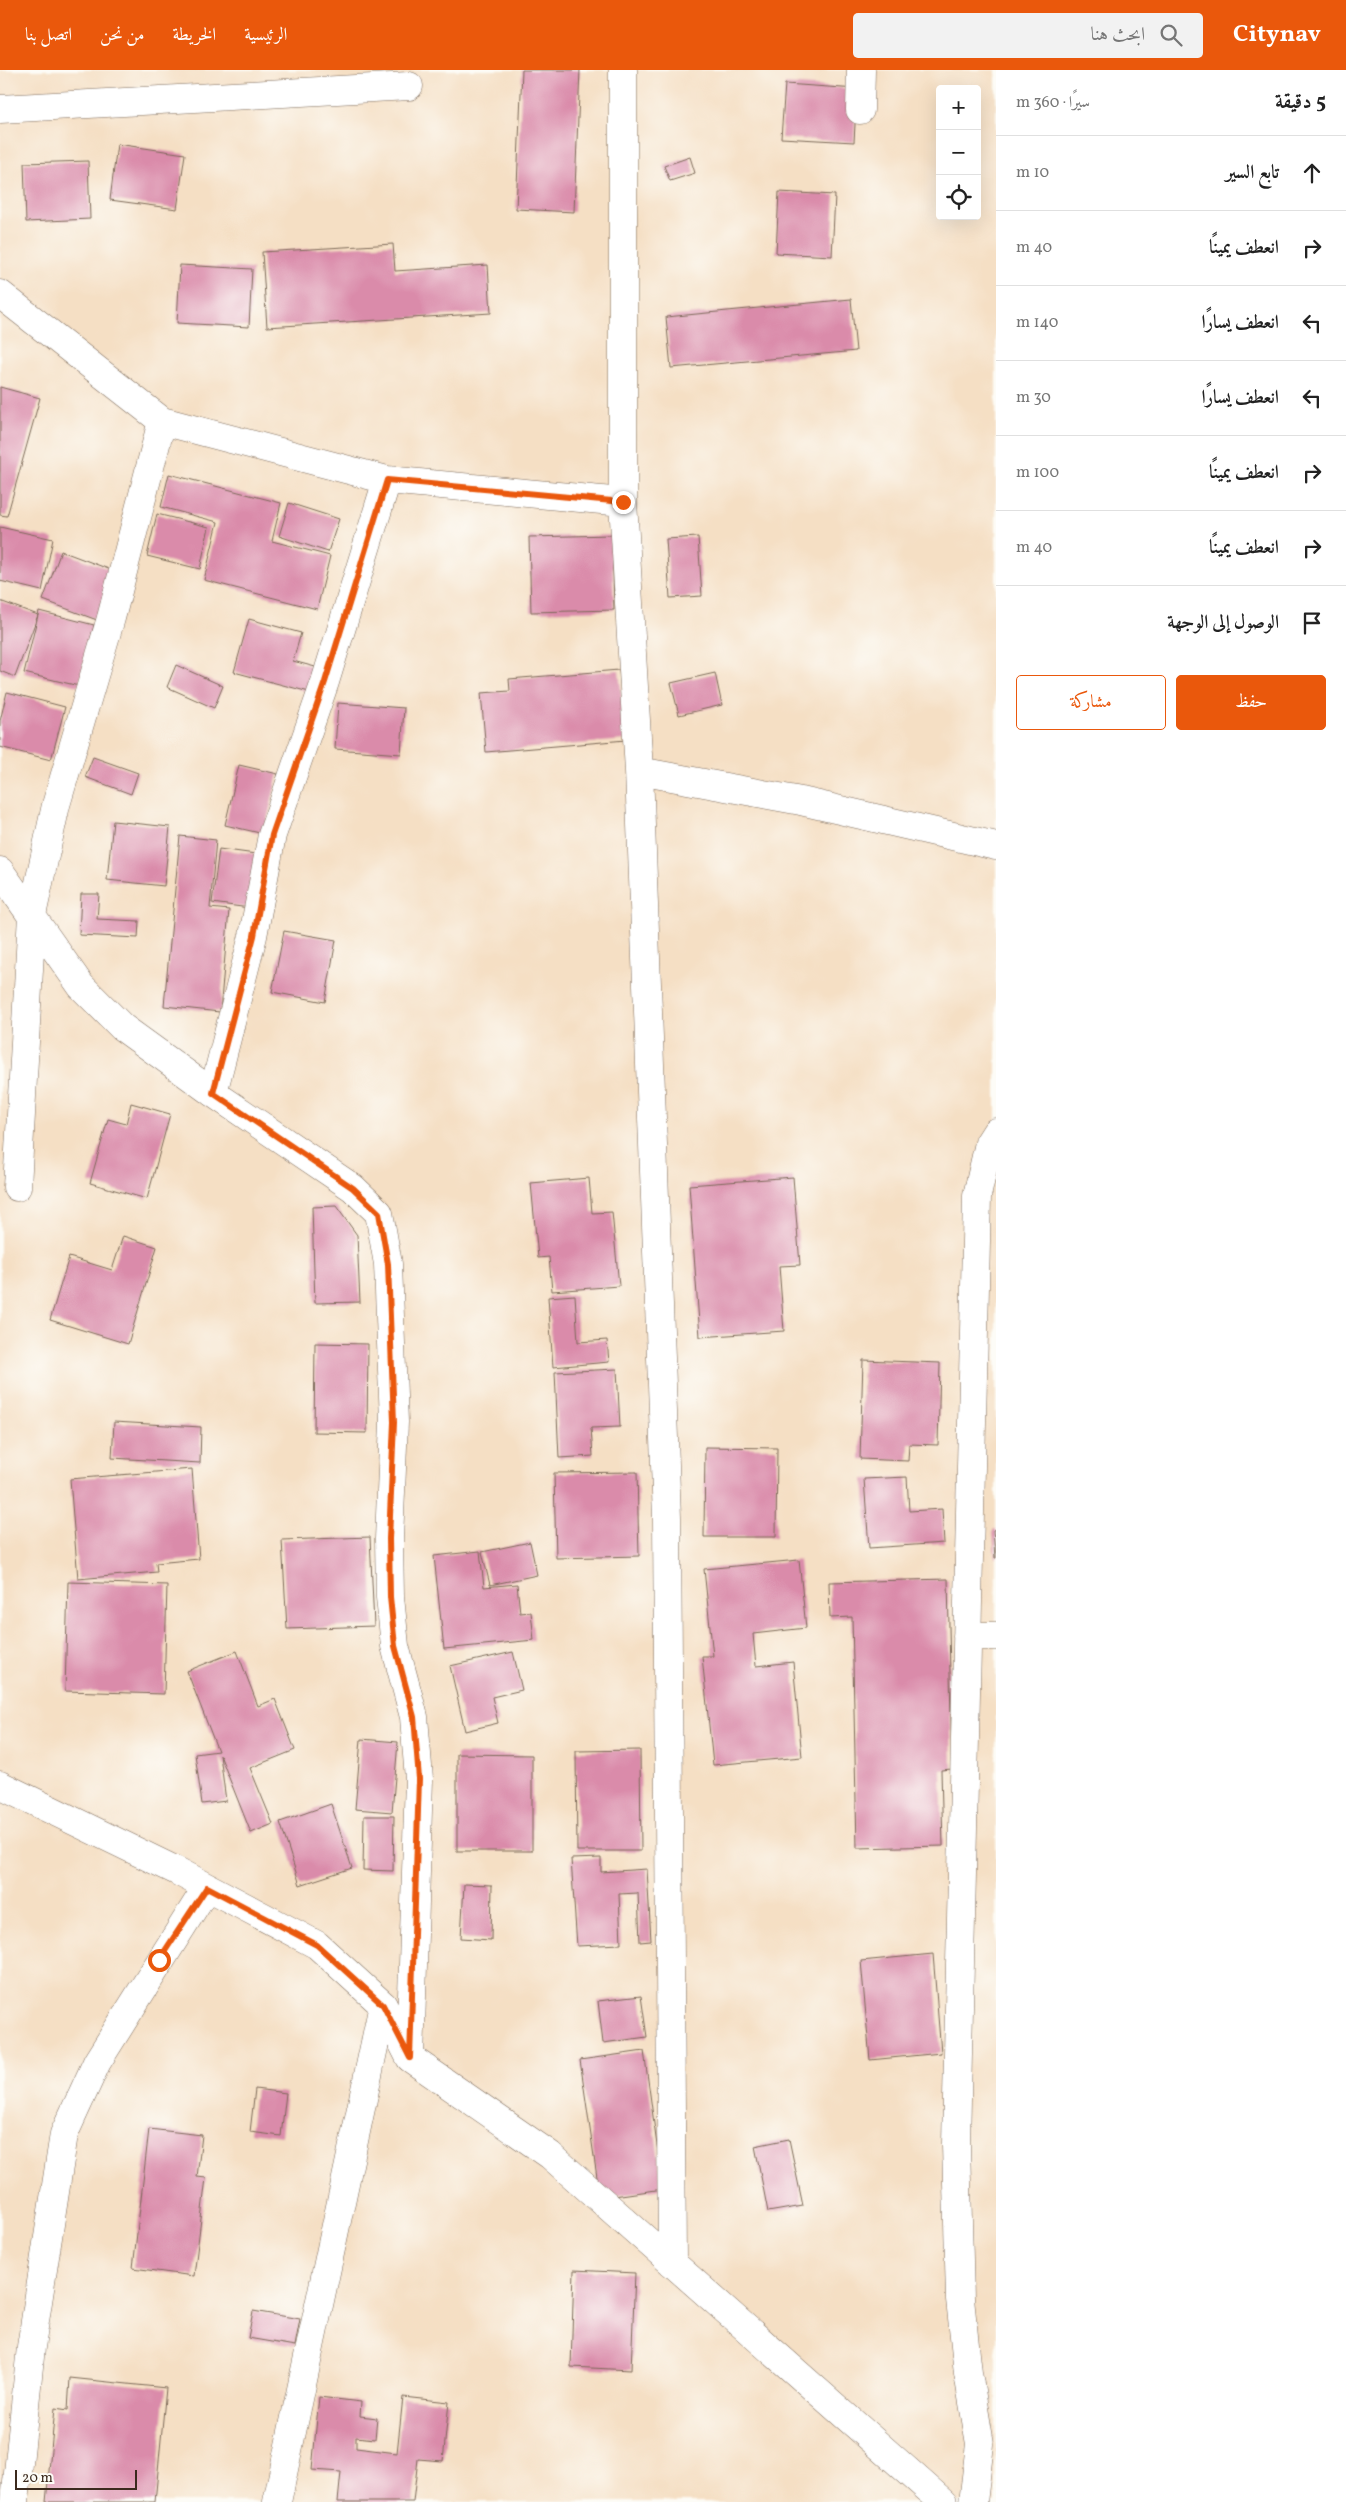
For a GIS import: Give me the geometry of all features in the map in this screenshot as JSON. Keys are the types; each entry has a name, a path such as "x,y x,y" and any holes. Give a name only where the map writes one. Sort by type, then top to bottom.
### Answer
{"street":[{"path":"623,70 623,502 639,772 667,1518 672,2263"},
{"path":"860,110 862,70"},
{"path":"0,109 409,86"},
{"path":"0,294 162,421 387,480 623,502"},
{"path":"18,1187 32,915 56,805 111,618 162,421"},
{"path":"213,1093 254,936 272,835 325,682 387,480"},
{"path":"639,772 801,801 996,846"},
{"path":"0,871 82,986 122,1027 213,1093 353,1188 379,1213 388,1264 394,1422 389,1539 390,1597 395,1646 414,1717 419,1779 410,2058"},
{"path":"973,2502 980,2444 968,2373 960,2299 956,2144 977,1196 989,1143 996,1132"},
{"path":"967,1636 996,1636"},
{"path":"0,1785 207,1887 317,1945 383,2005 410,2058 550,2155 942,2502"},
{"path":"15,2502 31,2347 64,2134 97,2062 207,1887"},
{"path":"277,2502 383,2005"}],"building":[{"path":"522,70 580,70 574,212 516,209"},
{"path":"785,84 857,89 854,142 781,138"},
{"path":"117,144 185,154 177,209 110,200"},
{"path":"690,157 695,173 670,181 664,166"},
{"path":"88,161 90,219 26,222 24,163"},
{"path":"779,192 835,195 832,256 776,253"},
{"path":"393,244 395,271 488,265 491,313 267,327 262,252"},
{"path":"180,265 252,269 249,327 177,323"},
{"path":"851,299 856,351 671,368 666,317"},
{"path":"0,387 40,398 7,516 0,515"},
{"path":"169,474 281,503 272,541 330,556 317,609 204,580 218,522 161,507"},
{"path":"289,503 339,519 328,552 279,536"},
{"path":"157,514 209,527 200,569 147,556"},
{"path":"0,527 53,539 42,591 0,581"},
{"path":"612,535 614,610 531,612 529,537"},
{"path":"698,537 702,596 670,598 666,539"},
{"path":"61,551 114,571 97,620 43,600"},
{"path":"0,601 38,615 15,677 0,671"},
{"path":"39,611 94,625 79,686 24,673"},
{"path":"249,619 301,633 293,661 319,668 313,693 234,672"},
{"path":"176,665 223,686 214,708 167,687"},
{"path":"619,670 626,740 486,752 481,693 510,691 509,679"},
{"path":"715,673 722,705 679,715 671,683"},
{"path":"7,692 65,707 51,760 0,747 0,721"},
{"path":"338,703 404,708 401,754 335,749"},
{"path":"93,757 138,773 131,794 85,777"},
{"path":"239,765 278,774 264,834 225,825"},
{"path":"113,821 170,827 164,886 107,880"},
{"path":"180,836 216,840 210,908 229,910 220,1012 164,1006"},
{"path":"219,849 263,855 257,909 212,903"},
{"path":"81,894 99,894 97,919 139,921 138,938 79,935"},
{"path":"284,931 336,940 325,1002 272,992"},
{"path":"131,1103 170,1114 147,1199 90,1183 108,1119 126,1124"},
{"path":"793,1177 800,1265 779,1266 784,1331 700,1337 689,1185"},
{"path":"589,1178 592,1213 612,1212 619,1286 552,1291 549,1257 538,1258 531,1183"},
{"path":"336,1206 357,1235 360,1302 315,1303 312,1207"},
{"path":"123,1236 157,1247 128,1344 50,1320 69,1257 112,1270"},
{"path":"575,1295 578,1342 607,1340 609,1362 553,1367 548,1297"},
{"path":"315,1343 368,1344 367,1433 314,1432"},
{"path":"863,1360 940,1363 938,1445 909,1444 908,1461 860,1459"},
{"path":"617,1369 620,1427 591,1428 593,1456 559,1458 555,1372"},
{"path":"114,1422 201,1427 200,1463 112,1458"},
{"path":"705,1447 777,1448 776,1537 704,1537"},
{"path":"192,1469 199,1559 156,1563 157,1572 78,1579 70,1479"},
{"path":"637,1472 639,1556 556,1558 554,1473"},
{"path":"907,1477 909,1511 942,1509 944,1543 869,1548 864,1479"},
{"path":"996,1529 996,1558 995,1558 993,1530"},
{"path":"370,1537 374,1626 287,1629 282,1540"},
{"path":"530,1542 537,1575 490,1585 482,1552"},
{"path":"480,1551 484,1587 517,1584 520,1613 531,1612 534,1640 444,1649 434,1556"},
{"path":"799,1560 806,1628 753,1634 756,1666 793,1662 802,1757 713,1765 702,1656 713,1656 704,1569"},
{"path":"948,1579 952,1769 941,1770 943,1846 857,1848 852,1617 830,1618 829,1582"},
{"path":"68,1582 167,1585 164,1694 65,1691"},
{"path":"237,1651 258,1706 275,1699 295,1750 250,1768 273,1824 251,1833 220,1755 226,1801 202,1804 195,1754 218,1751 187,1671"},
{"path":"513,1652 522,1690 492,1697 498,1723 465,1731 450,1666"},
{"path":"361,1739 398,1742 392,1812 355,1809"},
{"path":"640,1750 641,1851 577,1851 576,1751"},
{"path":"457,1754 532,1755 532,1851 457,1851"},
{"path":"331,1804 352,1868 300,1885 280,1822"},
{"path":"364,1816 394,1816 393,1871 363,1870"},
{"path":"601,1858 601,1872 647,1869 651,1941 640,1942 638,1893 619,1894 621,1944 577,1946 571,1859"},
{"path":"464,1884 492,1885 491,1940 461,1938"},
{"path":"933,1954 941,2053 870,2060 861,1961"},
{"path":"641,1996 647,2037 603,2043 598,2001"},
{"path":"644,2051 663,2189 600,2198 580,2060"},
{"path":"255,2089 286,2093 281,2136 250,2132"},
{"path":"149,2129 202,2135 197,2177 206,2178 194,2276 133,2268"},
{"path":"789,2139 803,2206 768,2212 755,2146"},
{"path":"574,2270 635,2273 631,2370 571,2367"},
{"path":"253,2311 300,2319 295,2346 248,2338"},
{"path":"70,2378 166,2388 155,2502 46,2502 55,2408 68,2410"},
{"path":"319,2397 361,2402 360,2416 377,2418 375,2439 356,2437 356,2448 397,2453 403,2397 449,2402 443,2461 418,2459 413,2502 338,2502 341,2472 312,2470"}],"route":[{"path":"159,1960 207,1887 317,1945 383,2005 410,2058 419,1779 414,1717 395,1646 390,1597 389,1539 394,1422 388,1264 379,1213 353,1188 213,1093 254,936 272,835 325,682 387,480 623,502"}]}
